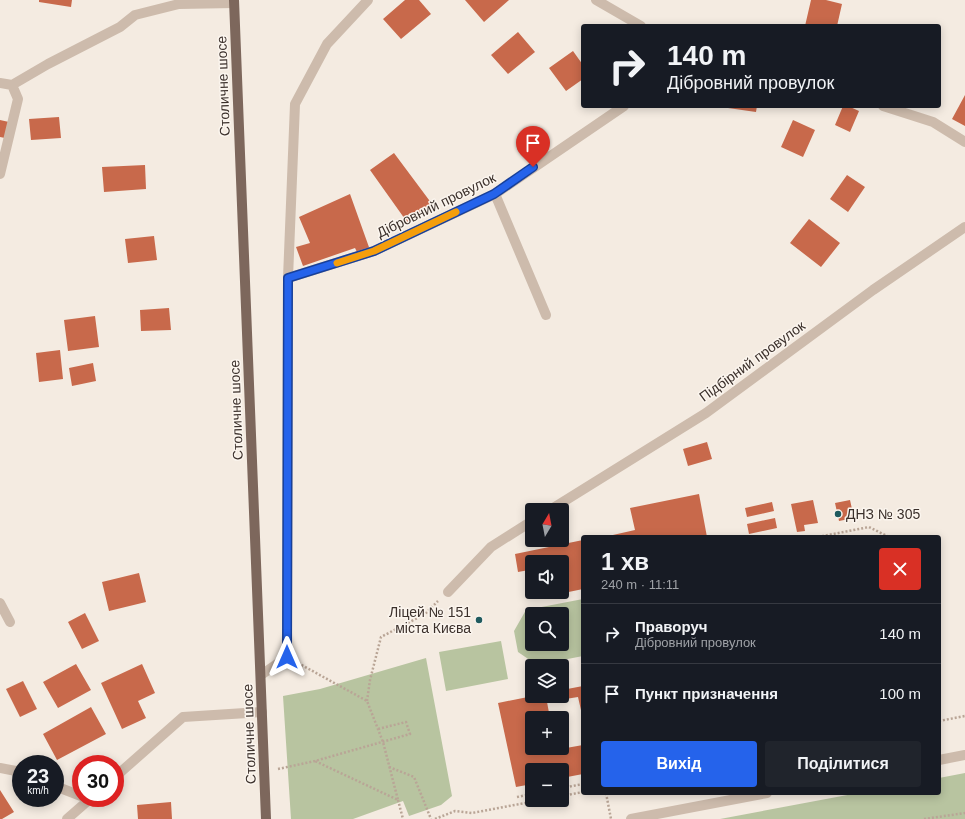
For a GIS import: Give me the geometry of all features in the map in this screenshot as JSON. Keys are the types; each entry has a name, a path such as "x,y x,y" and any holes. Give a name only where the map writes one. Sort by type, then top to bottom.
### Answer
{"main road":[{"name":"Столичне шосе","path":"234,2 266,819"}],"street":[{"path":"261,675 287,657 288,278 295,104 327,44 368,0"},
{"path":"596,0 638,24"},
{"path":"0,83 12,85 48,64 120,27 135,15 179,4 234,2"},
{"path":"0,174 18,99 12,85"},
{"name":"Дібровний провулок","path":"288,278 374,251 494,194 621,108"},
{"path":"889,108 933,122 965,142"},
{"path":"494,194 546,315"},
{"name":"Підбірний провулок","path":"561,503 706,413 874,290 965,227"},
{"path":"448,592 491,547 525,525"},
{"path":"0,603 10,622"},
{"path":"124,769 183,717 262,712"},
{"path":"941,760 965,755"},
{"path":"0,768 12,770"},
{"path":"632,819 757,795"},
{"path":"67,819 78,807"}],"path":[{"path":"827,535 870,526 886,535"},
{"path":"403,819 383,742 367,701 370,680 381,637 425,614 448,592"},
{"path":"287,657 367,701"},
{"path":"941,721 965,716"},
{"path":"265,772 315,761 410,734 406,722 378,729"},
{"path":"315,761 398,800"},
{"path":"389,767 414,777 431,819"},
{"path":"569,787 581,784"},
{"path":"569,795 581,792"},
{"path":"516,797 525,795"},
{"path":"606,795 611,819"},
{"path":"435,819 455,811 472,813 525,803"},
{"path":"924,819 965,813"}],"green space":[{"path":"581,599 581,656 568,659 528,659 518,652 514,631 525,612 525,651 569,651 569,607 542,607"},
{"path":"501,641 508,679 446,691 439,652"},
{"path":"426,658 452,796 441,805 409,816 403,801 353,819 291,819 283,696 320,689"},
{"path":"965,773 965,819 720,819 847,795 941,795 941,778"}],"building":[{"path":"39,0 72,0 71,7 39,2"},
{"path":"405,0 419,0 431,14 401,39 383,19"},
{"path":"465,0 509,0 484,22"},
{"path":"811,0 826,0 842,4 837,24 805,24"},
{"path":"518,32 535,52 508,74 491,55"},
{"path":"573,51 581,62 581,80 566,91 549,68"},
{"path":"965,95 965,126 952,119"},
{"path":"728,108 757,108 756,112"},
{"path":"842,108 852,108 859,111 850,132 835,125"},
{"path":"59,117 61,138 31,140 29,119"},
{"path":"0,120 9,122 5,138 0,137"},
{"path":"793,120 815,130 803,157 781,147"},
{"path":"394,153 432,204 407,222 370,170"},
{"path":"145,165 146,189 104,192 102,167"},
{"path":"847,175 865,187 848,212 830,199"},
{"path":"350,194 370,250 358,254 355,248 303,266 296,247 310,243 299,217"},
{"path":"809,219 840,243 821,267 790,243"},
{"path":"154,236 157,260 128,263 125,239"},
{"path":"169,308 171,330 141,331 140,310"},
{"path":"95,316 99,347 68,351 64,320"},
{"path":"60,350 63,379 39,382 36,353"},
{"path":"93,363 96,381 72,386 69,368"},
{"path":"707,442 712,459 688,466 683,449"},
{"path":"699,494 707,535 613,535 635,530 630,508"},
{"path":"813,500 818,523 804,525 805,531 797,532 791,504"},
{"path":"850,500 854,518 839,521 835,503"},
{"path":"772,502 774,511 747,517 745,508"},
{"path":"775,518 777,528 749,534 747,524"},
{"path":"581,540 581,589 569,592 569,555 525,555 525,571 518,572 515,554 549,547 569,547 569,543"},
{"path":"139,573 146,602 109,611 102,582"},
{"path":"85,613 99,641 82,649 68,622"},
{"path":"76,664 91,690 58,708 43,682"},
{"path":"142,664 155,693 138,701 146,718 122,729 101,683"},
{"path":"23,681 37,709 20,717 6,689"},
{"path":"581,686 581,710 578,697 569,698 569,689"},
{"path":"525,698 525,703 547,703 549,711 525,711 525,755 569,755 569,747 581,745 581,774 569,777 569,763 525,763 525,785 516,787 498,703"},
{"path":"91,707 106,734 64,756 64,755 54,755 43,734"},
{"path":"0,790 14,812 2,819 0,819"},
{"path":"171,802 172,819 138,819 137,805"}],"slow traffic":[{"path":"337,263 374,251 456,212"}],"place":[{"name":"ДНЗ № 305","path":"838,514"},
{"name":"Ліцей № 151 міста Києва","path":"479,620"}],"route":[{"path":"287,657 288,278 374,251 403,238 494,194 533,167"}]}
